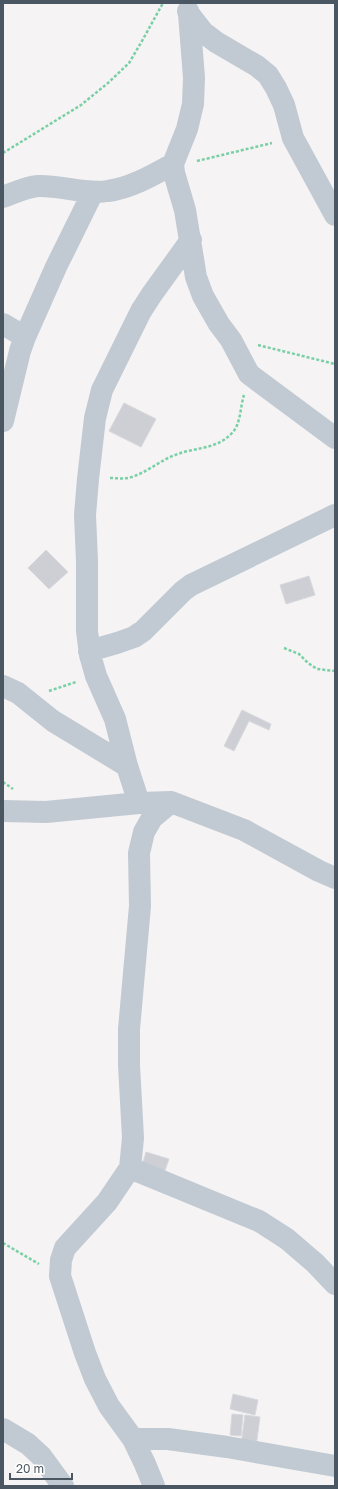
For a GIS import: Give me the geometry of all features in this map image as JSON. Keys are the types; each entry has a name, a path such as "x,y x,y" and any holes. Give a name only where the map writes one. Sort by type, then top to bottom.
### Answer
{"street":[{"path":"187,9 203,32 216,42 257,66 268,75 284,105 293,138 335,215"},
{"path":"187,9 194,78 193,104 187,130 173,164 174,174 185,210 196,277 199,286 249,374 335,438"},
{"path":"3,197 27,188 40,186 93,192 108,191 145,179 173,164"},
{"path":"3,421 20,351 25,337 66,244 93,192"},
{"path":"139,803 127,766 115,718 96,676 90,651 87,630 86,515 88,479 95,418 102,390 152,294 191,240"},
{"path":"3,324 25,337"},
{"path":"90,651 134,637 143,631 183,591 191,585 335,515"},
{"path":"3,686 18,693 53,721 127,766"},
{"path":"154,1486 133,1439 109,1406 95,1379 60,1276 61,1260 65,1248 107,1202 130,1168 133,1138 128,1065 129,1029 140,906 139,853 144,832 152,818 171,802"},
{"path":"3,811 46,812 139,803 171,802 244,830 319,871 335,878"},
{"path":"130,1168 259,1221 287,1239 315,1263 335,1284"},
{"path":"3,1429 28,1444 41,1456 63,1486"},
{"path":"133,1439 168,1439 335,1464"}],"path":[{"path":"3,153 81,105 108,83 129,63 163,3"},
{"path":"173,164 204,160 293,138"},
{"path":"231,340 335,364"},
{"path":"88,479 128,478 138,475 162,460 187,450 207,448 222,442 233,432 238,424 249,374"},
{"path":"284,648 300,654 308,663 317,668 335,671"},
{"path":"23,697 61,688 96,676"},
{"path":"3,1243 60,1276"}],"building":[{"path":"124,403 156,419 141,447 109,431"},
{"path":"46,550 68,572 49,589 28,568"},
{"path":"309,576 315,595 286,604 280,585"},
{"path":"242,710 271,724 269,730 249,721 234,751 224,746"},
{"path":"146,1152 169,1159 164,1173 142,1166"},
{"path":"233,1394 258,1400 255,1415 230,1409"},
{"path":"232,1414 243,1415 241,1436 230,1435"},
{"path":"245,1415 260,1417 256,1447 241,1445"}]}
